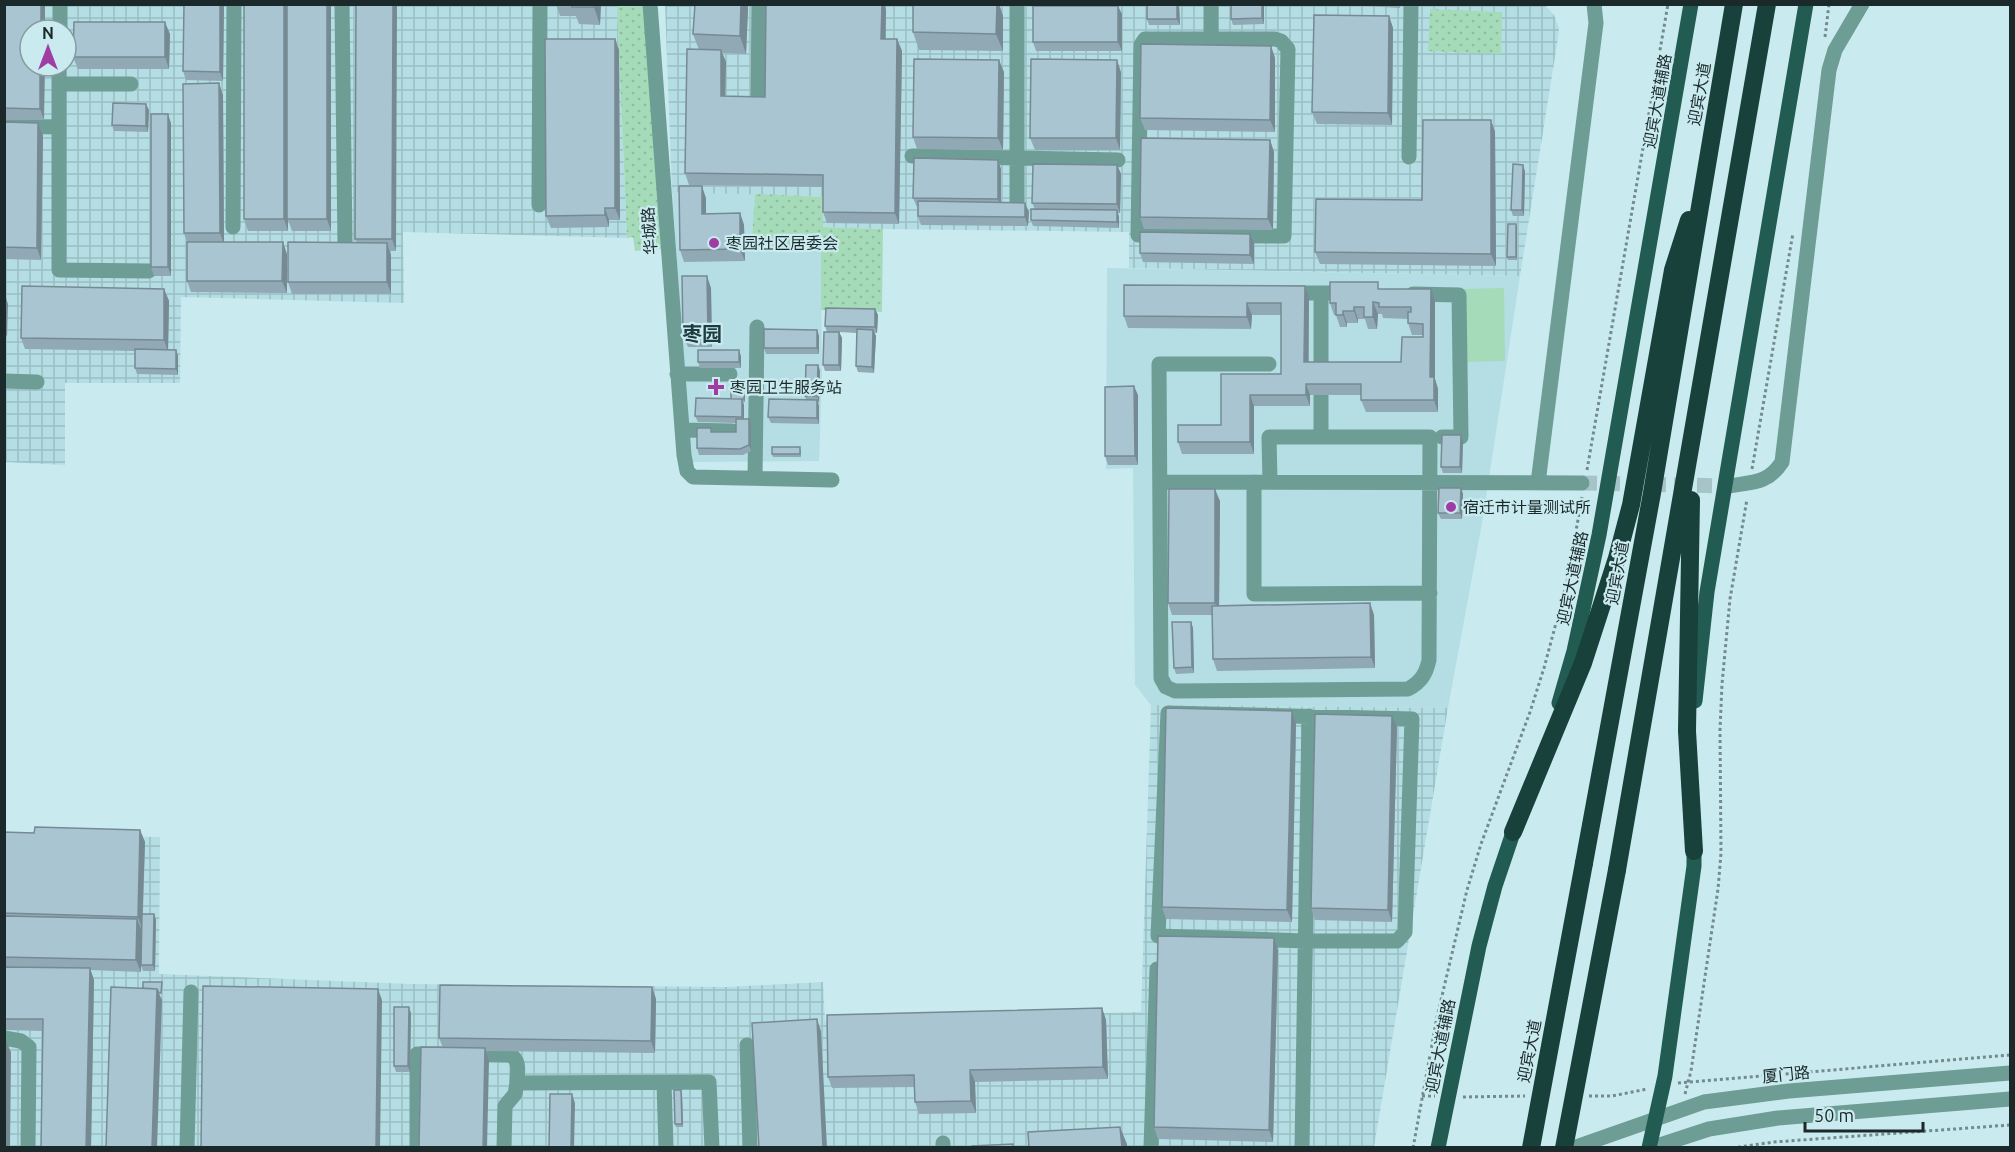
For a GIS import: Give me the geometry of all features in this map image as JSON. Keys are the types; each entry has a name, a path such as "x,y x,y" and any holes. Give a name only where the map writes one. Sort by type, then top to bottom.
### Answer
{"highway":[{"name":"迎宾大道","path":"1531,1148 1652,493 1734,4"},
{"path":"1564,1148 1617,870 1767,4"},
{"path":"1513,832 1583,663 1617,558 1631,505 1673,270 1708,158"},
{"path":"1694,852 1687,731 1687,658 1689,543 1695,419"}],"main road":[{"name":"迎宾大道辅路","path":"1438,1148 1479,946 1513,832 1560,701 1574,651 1597,546 1691,4"},
{"path":"1650,1148 1663,1085 1694,866 1693,716 1707,592 1806,4"}],"street":[{"path":"233,226 234,4"},
{"path":"342,4 345,244"},
{"path":"538,205 540,4"},
{"name":"华城路","path":"650,4 677,374 687,471 693,477 755,478"},
{"path":"758,98 759,4"},
{"path":"1017,4 1012,63 1017,201"},
{"path":"1211,4 1211,39"},
{"path":"1409,157 1411,4"},
{"path":"1538,483 1596,23 1594,4"},
{"path":"1728,486 1763,480 1774,474 1782,462 1829,70 1835,50 1862,4"},
{"path":"1145,39 1211,39 1275,39 1281,41 1288,49 1284,237 1138,235 1141,45 1145,39"},
{"path":"59,78 59,270 149,271"},
{"path":"59,84 132,84"},
{"path":"4,126 59,127"},
{"path":"912,156 1118,160"},
{"path":"1274,292 1367,294"},
{"path":"1321,293 1321,372"},
{"path":"1270,482 1269,437 1461,437 1459,295 1401,294"},
{"path":"757,327 755,478 832,480"},
{"path":"1269,364 1159,364 1161,678 1166,687 1175,692 1408,689 1419,683 1429,660 1430,437"},
{"path":"677,374 730,374"},
{"path":"4,381 37,382"},
{"path":"1320,437 1321,396"},
{"path":"682,430 732,431"},
{"path":"1160,482 1584,483"},
{"path":"1254,482 1254,594 1430,593"},
{"path":"1151,1148 1158,948 1168,712 1412,719 1405,932 1397,941 1305,941 1158,948"},
{"path":"1302,1148 1309,716"},
{"path":"187,1148 191,992"},
{"path":"4,1038 21,1041 28,1047 28,1148"},
{"path":"747,1045 750,1148"},
{"path":"417,1148 417,1054 510,1055 515,1058 517,1083 515,1095 505,1106 504,1148"},
{"name":"厦门路","path":"1574,1148 1704,1102 1789,1090 2010,1073"},
{"path":"517,1083 709,1082 712,1148"},
{"path":"664,1083 666,1148"},
{"path":"1650,1148 1709,1129 1778,1118 2010,1099"}],"path":[{"path":"1413,1148 1437,1017 1467,890 1485,833 1530,712 1567,582 1668,4"},
{"path":"1824,38 1829,4"},
{"path":"1752,470 1794,222"},
{"path":"1681,1110 1689,1081 1718,889 1721,853 1722,684 1730,599 1748,493"},
{"path":"1589,1096 1612,1096 1689,1081 2010,1055"},
{"path":"1422,1096 1530,1096"},
{"path":"1732,1148 1774,1142 2010,1125"}],"shaded area":[{"path":"5,5 617,5 627,238 403,232 404,303 181,297 180,383 65,383 65,465 5,462"},
{"path":"665,5 1545,5 1554,15 1559,28 1520,276 1129,268 1129,232 823,227 823,197 672,192"},
{"path":"672,192 755,194 751,251 821,250 822,377 819,461 691,462"},
{"path":"1107,268 1520,276 1482,523 1448,708 1151,705 1135,685 1133,468 1106,469"},
{"path":"1151,705 1448,708 1374,1147 5,1148 5,834 160,837 159,974 411,984 726,987 823,982 825,1021 1141,1012"}],"green space":[{"path":"617,5 646,5 661,249 635,251 633,237 627,238"},
{"path":"1430,9 1502,12 1501,54 1428,51"},
{"path":"755,194 823,197 823,227 883,229 882,312 821,310 821,250 751,251"},
{"path":"1504,288 1505,361 1464,362 1463,289"}],"building":[{"path":"4,4 41,4 41,18 18,18 18,78 40,78 40,109 4,108"},
{"path":"184,4 220,4 220,72 183,71"},
{"path":"244,4 284,4 284,219 244,219"},
{"path":"287,4 327,4 327,219 287,219"},
{"path":"356,4 393,4 392,239 355,239"},
{"path":"572,4 594,4 594,7 572,7"},
{"path":"695,4 741,4 740,36 693,34"},
{"path":"766,4 882,4 881,39 897,39 895,213 823,212 823,175 685,173 687,49 721,50 721,96 765,97"},
{"path":"913,4 997,4 996,34 913,32"},
{"path":"1147,4 1177,4 1177,19 1147,19"},
{"path":"1231,4 1262,4 1262,18 1231,19"},
{"path":"1033,6 1118,6 1118,42 1033,42"},
{"path":"1314,15 1389,16 1388,113 1312,112"},
{"path":"78,22 165,22 165,57 78,57"},
{"path":"545,39 615,39 615,208 605,208 605,215 546,216"},
{"path":"1141,44 1271,46 1270,120 1140,118"},
{"path":"914,59 999,60 998,138 913,137"},
{"path":"1031,59 1117,60 1116,138 1030,138"},
{"path":"219,83 220,233 184,233 183,84"},
{"path":"113,103 146,104 146,126 112,125"},
{"path":"151,114 168,114 168,267 151,267"},
{"path":"1423,120 1491,120 1491,254 1315,252 1316,199 1422,200"},
{"path":"4,122 38,123 37,248 4,247"},
{"path":"1141,138 1270,140 1268,219 1140,217"},
{"path":"914,158 998,160 998,199 913,198"},
{"path":"1033,164 1117,165 1117,204 1032,203"},
{"path":"1513,164 1523,165 1522,210 1511,210"},
{"path":"679,186 702,186 702,214 740,213 740,249 680,250"},
{"path":"918,201 1025,203 1025,217 918,216"},
{"path":"1031,209 1117,210 1117,222 1031,220"},
{"path":"1508,224 1516,224 1516,257 1507,257"},
{"path":"1140,232 1250,234 1250,255 1140,253"},
{"path":"187,242 283,242 282,281 187,281"},
{"path":"288,242 387,243 387,282 288,282"},
{"path":"682,276 707,276 708,335 683,335"},
{"path":"1330,282 1378,282 1378,289 1431,289 1430,377 1434,377 1434,400 1361,400 1361,384 1306,384 1306,395 1250,395 1250,442 1178,442 1178,425 1221,425 1221,374 1281,374 1281,303 1247,303 1247,317 1124,316 1124,285 1305,286 1304,362 1401,362 1402,337 1423,337 1423,324 1408,323 1408,312 1411,312 1411,307 1379,307 1379,303 1373,302 1373,317 1364,317 1364,307 1354,307 1354,311 1343,311 1343,315 1336,315 1336,303 1330,303"},
{"path":"22,286 164,289 164,340 21,338"},
{"path":"826,308 875,309 875,327 825,326"},
{"path":"764,329 817,330 817,348 764,348"},
{"path":"857,329 873,330 872,367 856,366"},
{"path":"824,332 839,332 839,365 823,365"},
{"path":"135,349 176,350 176,369 135,368"},
{"path":"698,350 739,350 739,362 698,362"},
{"path":"806,365 818,365 817,396 805,396"},
{"path":"731,381 744,381 744,399 731,399"},
{"path":"1134,386 1135,456 1105,456 1105,387"},
{"path":"696,398 742,399 742,417 695,416"},
{"path":"769,399 817,400 817,418 768,417"},
{"path":"736,419 749,419 749,445 740,449 697,448 697,428 711,428 711,432 736,432"},
{"path":"1442,435 1461,435 1460,467 1441,467"},
{"path":"772,447 800,447 800,454 772,454"},
{"path":"1439,488 1461,488 1460,513 1438,513"},
{"path":"1169,489 1215,489 1215,603 1168,603"},
{"path":"1370,603 1371,657 1213,659 1212,606"},
{"path":"1172,622 1191,622 1192,667 1174,668"},
{"path":"1166,708 1292,711 1287,910 1162,907"},
{"path":"1315,714 1392,716 1388,910 1311,908"},
{"path":"35,827 140,830 138,917 4,913 4,832 34,833"},
{"path":"142,914 154,914 153,965 141,965"},
{"path":"4,916 137,919 136,960 4,957"},
{"path":"1158,936 1274,938 1269,1130 1154,1127"},
{"path":"4,967 90,968 86,1148 41,1148 43,1019 4,1019"},
{"path":"143,982 162,982 161,993 157,989 143,988"},
{"path":"440,985 652,987 651,1041 439,1038"},
{"path":"203,986 378,989 376,1148 201,1148"},
{"path":"111,987 157,989 152,1148 106,1148"},
{"path":"394,1007 409,1007 408,1066 394,1066"},
{"path":"1102,1008 1103,1067 970,1070 971,1101 915,1102 914,1075 828,1077 827,1015"},
{"path":"817,1019 823,1148 759,1148 752,1023"},
{"path":"4,1041 6,1041 5,1148 4,1148"},
{"path":"421,1047 485,1048 483,1148 419,1148"},
{"path":"674,1090 681,1090 682,1124 675,1124"},
{"path":"550,1094 572,1094 571,1148 549,1148"},
{"path":"1120,1127 1122,1148 1029,1148 1028,1132"},
{"path":"1013,1144 1013,1148 972,1148 972,1146"}],"tunnel":[{"path":"1582,483 1728,486"}],"place":[{"name":"枣园社区居委会","path":"714,243"},
{"name":"枣园卫生服务站","path":"716,387"},
{"name":"宿迁市计量测试所","path":"1451,507"}],"district":[{"name":"枣园","path":"702,333"}]}
